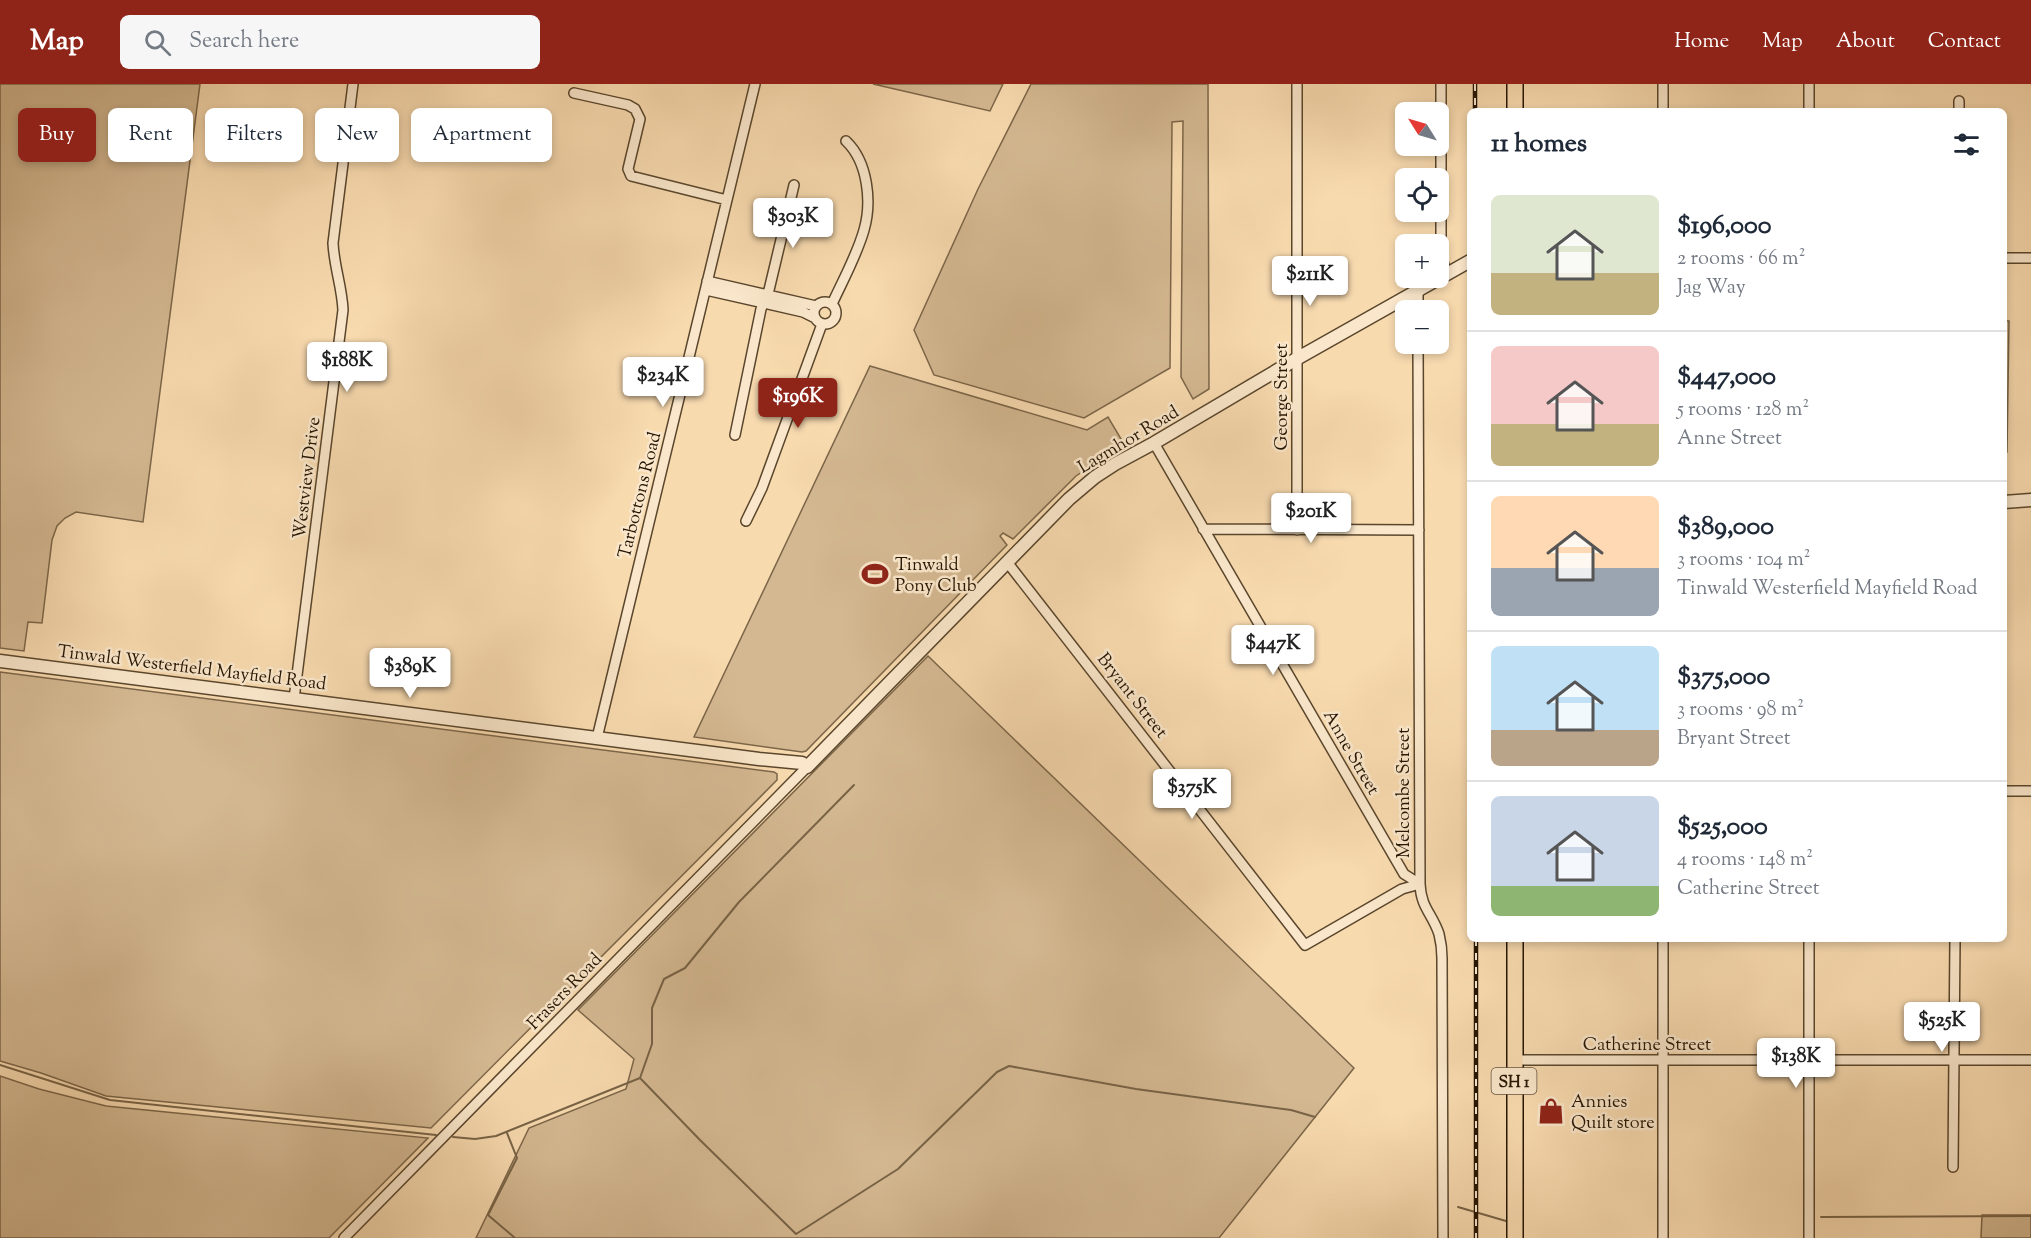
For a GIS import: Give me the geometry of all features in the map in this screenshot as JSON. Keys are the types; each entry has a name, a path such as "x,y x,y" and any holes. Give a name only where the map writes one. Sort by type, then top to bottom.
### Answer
{"highway":[{"path":"1515,84 1515,108"},
{"name":"SH 1","path":"1515,942 1515,1238"}],"street":[{"name":"Westview Drive","path":"294,699 344,310 343,295 334,261 333,243 353,84"},
{"name":"Tarbottons Road","path":"597,738 755,84"},
{"name":"George Street","path":"1297,84 1297,530"},
{"path":"1441,84 1442,234"},
{"path":"1663,84 1663,108"},
{"path":"1809,84 1809,108"},
{"path":"574,93 628,105 638,112 640,119 628,169 631,176 727,200"},
{"path":"832,304 864,230 867,213 865,175 855,149 846,141"},
{"path":"735,435 761,309 766,299 794,185"},
{"path":"2007,258 2031,258"},
{"name":"Lagmhor Road","path":"1449,272 1467,263"},
{"path":"707,286 766,299 816,306 823,302 832,304 837,313 836,318 827,325 803,312 766,299"},
{"name":"Lagmhor Road","path":"807,767 1082,487 1114,464 1422,288"},
{"path":"1418,290 1418,300"},
{"path":"746,521 762,488 818,321 814,313 816,306"},
{"name":"Melcombe Street","path":"1418,354 1420,897 1439,935 1442,958 1443,1238"},
{"name":"Anne Street","path":"1154,443 1404,874 1420,884"},
{"path":"2007,501 2031,500"},
{"path":"1203,529 1419,530"},
{"name":"Bryant Street","path":"1007,562 1014,568 1305,945 1402,889 1420,884"},
{"name":"Tinwald Westerfield Mayfield Road","path":"0,661 802,763 807,767"},
{"name":"Frasers Road","path":"344,1238 807,767"},
{"path":"2007,791 2031,791"},
{"path":"1663,942 1663,1238"},
{"path":"1809,942 1809,1238"},
{"path":"1953,1167 1955,942"},
{"name":"Catherine Street","path":"1514,1060 2031,1060"}],"shaded area":[{"path":"0,84 200,84 193,138 193,108 108,108 108,162 190,162 143,522 76,512 65,518 57,526 52,540 42,623 28,622 24,651 0,648"},
{"path":"873,84 1003,84 990,111"},
{"path":"1031,84 1208,84 1209,389 1193,399 1181,377 1183,121 1172,122 1170,368 1084,418 934,375 914,330 978,189"},
{"path":"2007,321 2009,321 2007,452"},
{"name":"Tinwald Pony Club","path":"870,366 1087,430 1108,417 1124,444 1076,476 1013,539 1003,533 1000,536 1007,545 806,751 694,737"},
{"path":"928,656 1354,1068 1219,1238 476,1238 529,1128 626,1089 634,1059 578,1010"},
{"path":"0,672 774,772 777,774 777,780 431,1128 106,1096 0,1061"},
{"path":"0,1076 39,1089 106,1106 428,1138 329,1238 0,1238"},
{"path":"1982,1215 2031,1215 2031,1238 1981,1238"}],"waterway":[{"path":"640,1078 652,1044 652,1008 664,979 685,968 739,902 854,785"},
{"path":"0,1065 110,1100 436,1135"},
{"path":"453,1137 475,1139 496,1136 640,1078 796,1234 898,1169 997,1072 1009,1066 1136,1089 1291,1110 1315,1117"},
{"path":"507,1133 517,1158 488,1215 515,1238"},
{"path":"1458,1207 1506,1221"},
{"path":"1821,1217 2031,1216"}],"railway":[{"path":"1475,84 1475,108"},
{"path":"1476,942 1476,1238"}],"place":[{"name":"Tinwald Pony Club","path":"875,574"},
{"name":"Annies Quilt store","path":"1551,1111"}]}
